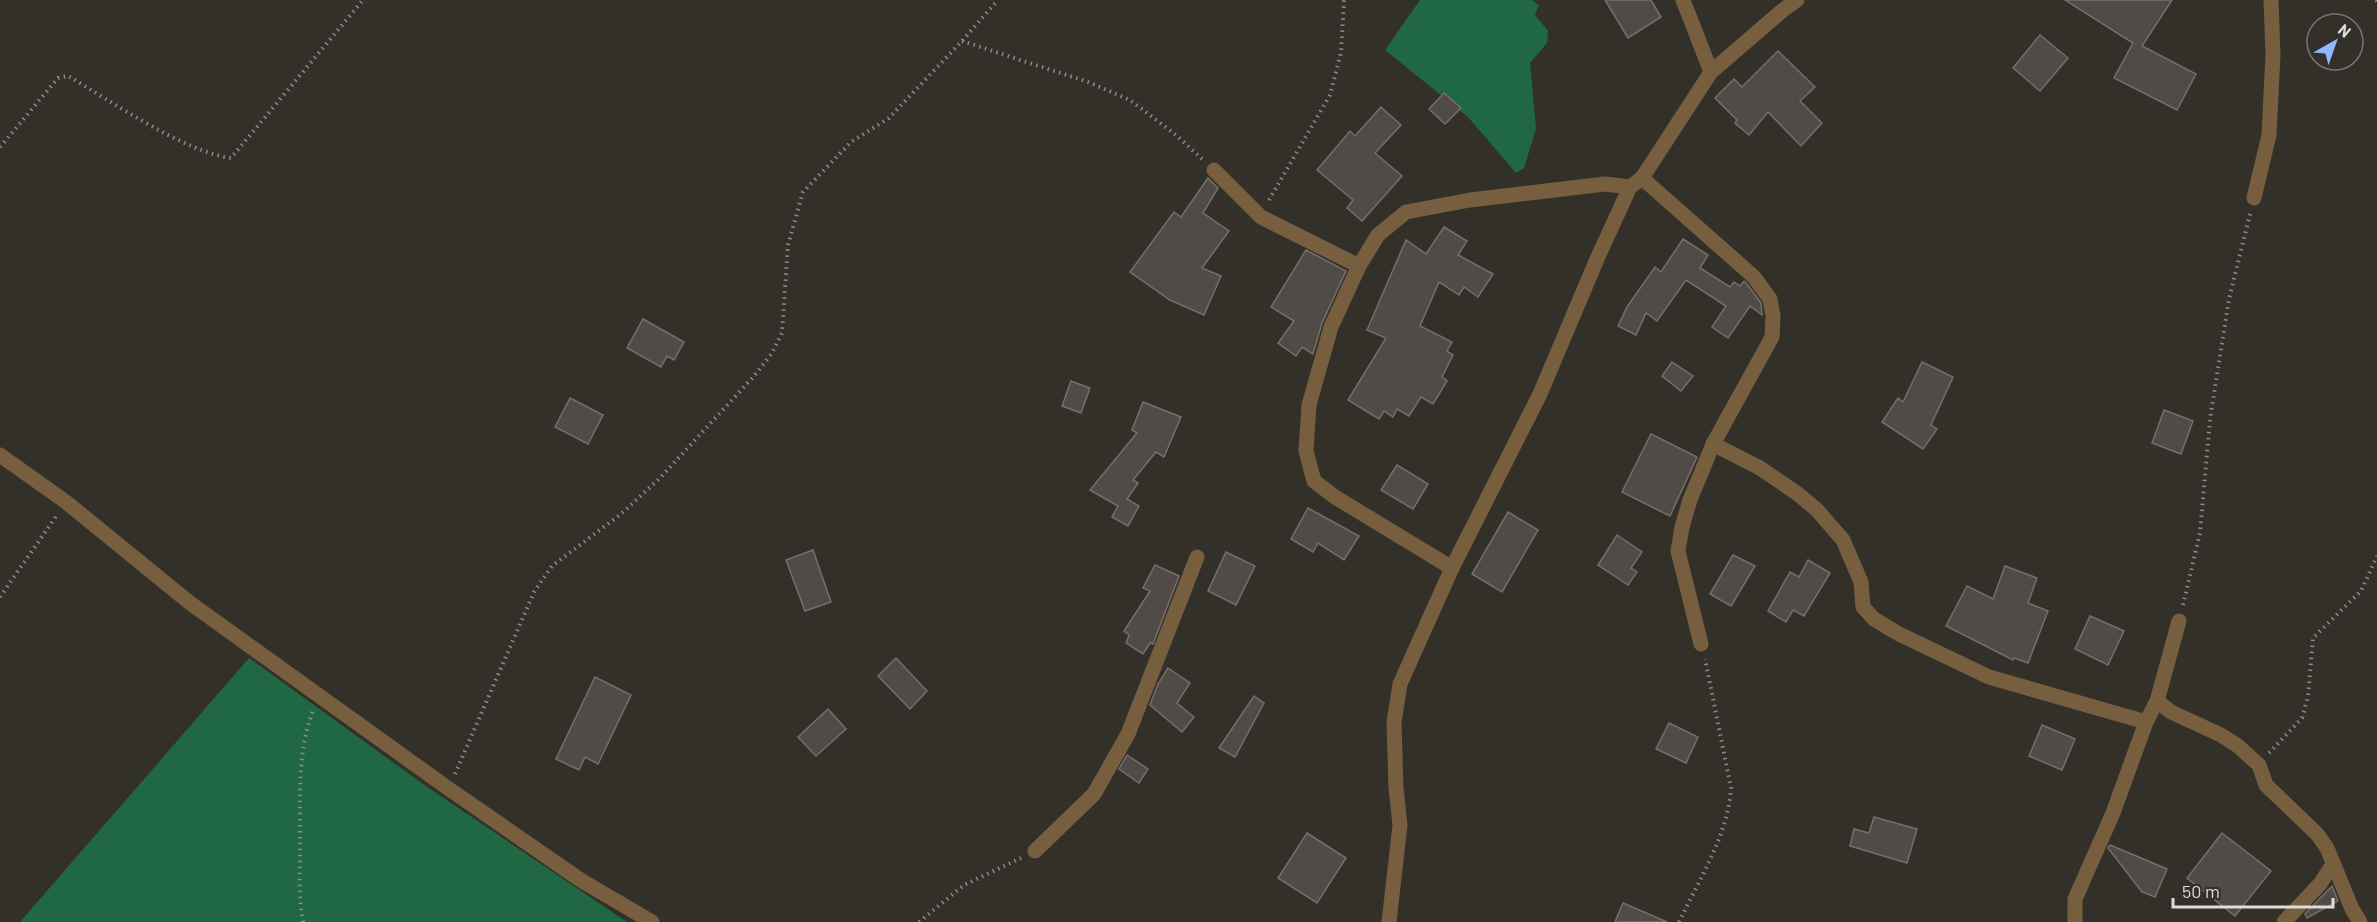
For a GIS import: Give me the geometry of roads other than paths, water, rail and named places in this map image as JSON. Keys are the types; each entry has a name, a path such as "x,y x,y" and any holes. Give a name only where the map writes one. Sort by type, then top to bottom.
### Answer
{"street":[{"path":"1683,0 1712,72"},
{"path":"1389,922 1400,825 1396,788 1394,722 1400,684 1452,568 1540,394 1597,259 1636,182 1712,72 1797,0"},
{"path":"2254,198 2269,135 2273,55 2271,0"},
{"path":"1214,170 1261,217 1359,266"},
{"path":"1452,568 1335,497 1314,481 1306,451 1309,405 1331,327 1359,266 1378,235 1406,212 1470,200 1636,182 1754,277 1770,299 1772,338 1713,444 1690,500 1678,551 1701,644"},
{"path":"1713,444 1760,468 1817,510 1843,540 1861,582 1863,607 1874,619 1899,634 1989,676 2146,722"},
{"path":"0,455 66,502 190,603 448,789 582,881 652,922"},
{"path":"1035,851 1094,794 1128,734 1197,557"},
{"path":"2075,922 2075,899 2113,813 2146,722 2157,701 2179,621"},
{"path":"2157,701 2171,712 2229,740 2259,765 2266,785 2317,834 2327,848 2360,922"},
{"path":"2284,922 2320,884 2333,864"}]}
